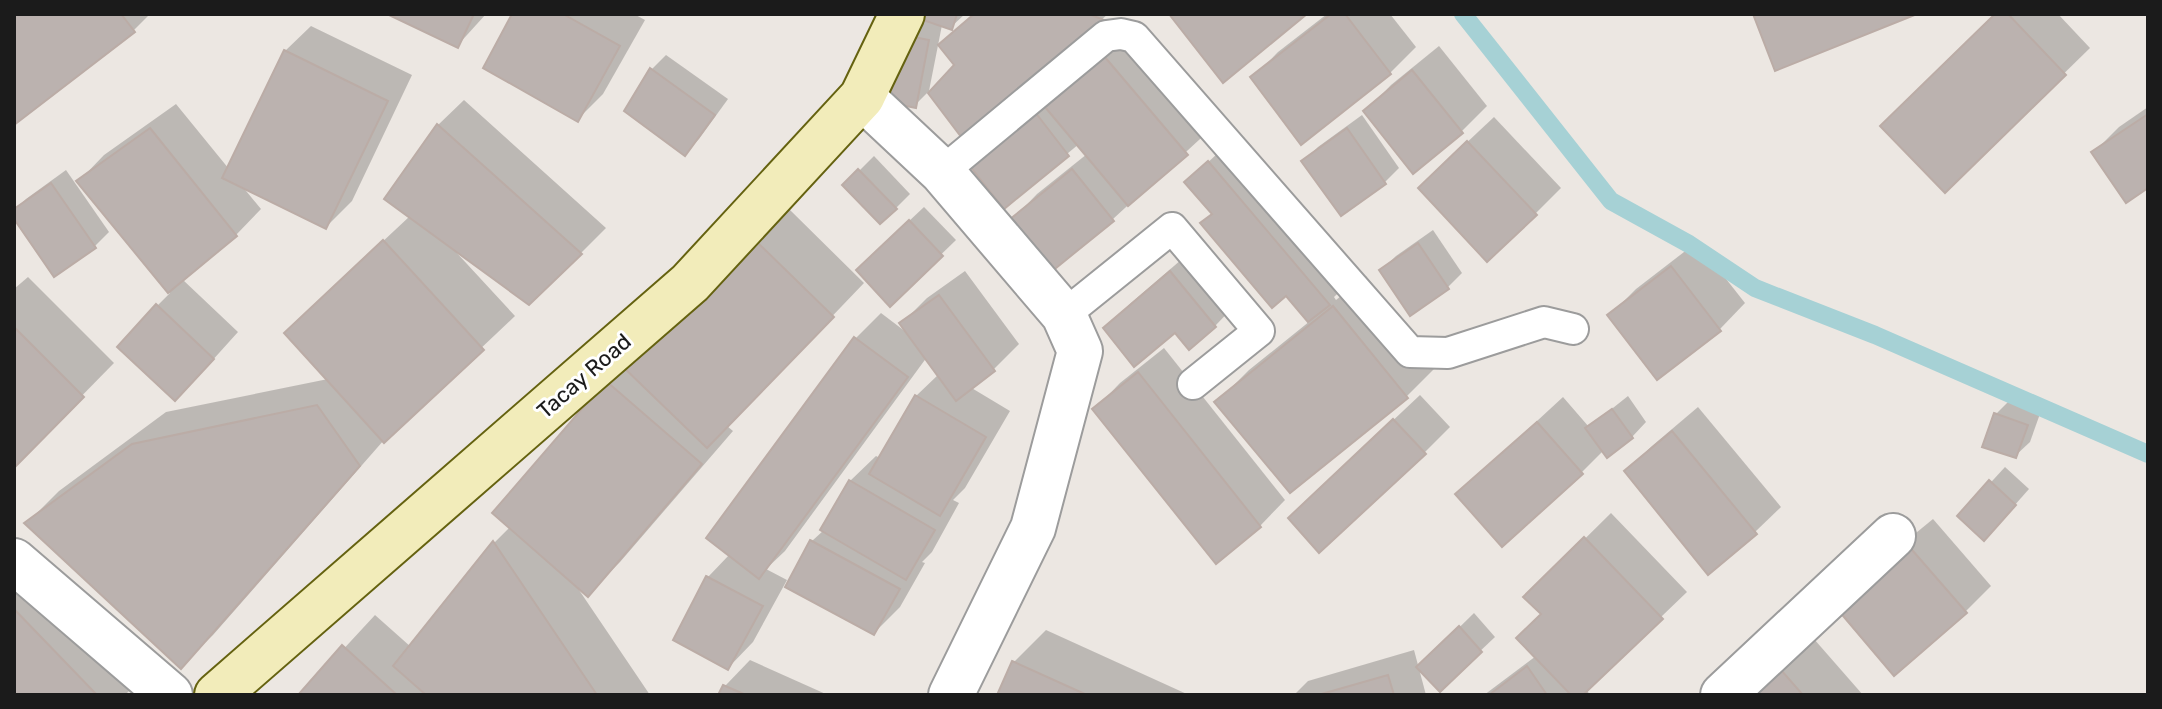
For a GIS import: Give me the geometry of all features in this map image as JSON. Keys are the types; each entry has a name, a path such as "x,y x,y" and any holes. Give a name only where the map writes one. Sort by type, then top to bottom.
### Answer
{"main road":[{"name":"Tacay Road","path":"217,695 690,283 862,97 902,14"}],"street":[{"path":"862,97 942,172 1064,315 1080,351 1033,528 951,695"},
{"path":"1723,695 1893,536"},
{"path":"14,561 170,695"}],"lane":[{"path":"942,172 1106,36 1121,34 1134,37 1410,352 1448,353 1544,322 1573,329"},
{"path":"1064,315 1172,228 1259,331 1193,384"}],"building":[{"path":"14,14 121,14 135,32 14,125"},
{"path":"387,14 474,14 458,48"},
{"path":"512,14 563,14 620,46 578,122 483,68"},
{"path":"922,14 957,14 952,30 920,19"},
{"path":"974,14 1089,14 1104,20 965,142 928,93 954,65 938,45"},
{"path":"1169,14 1307,14 1223,83"},
{"path":"1331,14 1345,14 1391,74 1301,145 1250,77"},
{"path":"1753,14 1917,14 1775,71"},
{"path":"1995,14 2008,14 2066,75 1945,193 1880,126"},
{"path":"899,34 929,40 916,108 882,101"},
{"path":"284,50 388,101 326,229 222,178"},
{"path":"1104,56 1188,155 1128,206 1045,107"},
{"path":"650,68 715,115 685,156 624,111"},
{"path":"1412,70 1463,133 1413,174 1363,111"},
{"path":"1035,112 1069,156 1004,209 969,165"},
{"path":"2148,114 2148,188 2126,203 2091,152"},
{"path":"437,124 582,254 529,305 384,199"},
{"path":"150,128 237,236 168,293 76,181"},
{"path":"1347,128 1386,184 1341,216 1301,161"},
{"path":"1467,141 1537,215 1487,262 1418,188"},
{"path":"1208,161 1330,305 1308,322 1286,296 1272,308 1200,223 1212,214 1184,182"},
{"path":"858,169 897,209 880,224 842,185"},
{"path":"1072,169 1114,221 1051,272 1009,220"},
{"path":"51,183 96,248 54,277 14,219 14,209"},
{"path":"909,220 943,256 890,307 856,270"},
{"path":"383,240 484,350 384,443 284,333"},
{"path":"755,240 834,317 707,448 619,363"},
{"path":"1418,243 1449,289 1410,316 1379,270"},
{"path":"1671,266 1721,331 1657,380 1607,315"},
{"path":"1170,271 1216,327 1189,350 1175,333 1134,367 1103,328"},
{"path":"939,295 995,371 956,401 899,323"},
{"path":"156,304 214,359 175,401 117,347"},
{"path":"1333,306 1408,398 1290,493 1214,402"},
{"path":"14,327 84,397 14,468"},
{"path":"854,337 908,377 759,579 706,538"},
{"path":"1138,372 1261,527 1216,564 1092,409"},
{"path":"606,381 702,464 588,597 492,513"},
{"path":"915,395 986,437 940,516 869,474"},
{"path":"317,405 360,466 181,669 24,523 132,444"},
{"path":"1612,409 1633,438 1607,458 1585,428"},
{"path":"1994,413 2028,425 2016,458 1982,447"},
{"path":"1393,419 1426,454 1319,553 1288,518"},
{"path":"1537,422 1583,474 1502,547 1455,494"},
{"path":"1672,431 1757,534 1708,575 1624,471"},
{"path":"849,480 935,530 906,580 820,530"},
{"path":"1989,480 2016,505 1984,541 1957,516"},
{"path":"1584,537 1663,619 1583,695 1571,695 1516,638 1541,614 1523,597"},
{"path":"810,540 900,589 874,635 785,587"},
{"path":"493,541 597,695 426,695 393,666"},
{"path":"1906,543 1967,613 1894,676 1833,604"},
{"path":"706,576 763,606 728,670 673,640"},
{"path":"14,609 97,695 14,695"},
{"path":"1459,626 1482,652 1440,692 1416,667"},
{"path":"342,645 397,695 298,695"},
{"path":"1012,661 1087,695 997,695"},
{"path":"1774,662 1803,695 1737,695"},
{"path":"1527,666 1547,695 1489,695"},
{"path":"1388,675 1394,695 1318,695"},
{"path":"723,685 746,695 718,695"}],"waterway":[{"path":"1463,14 1611,201 1689,244 1755,288 1875,335 2148,454"}]}
